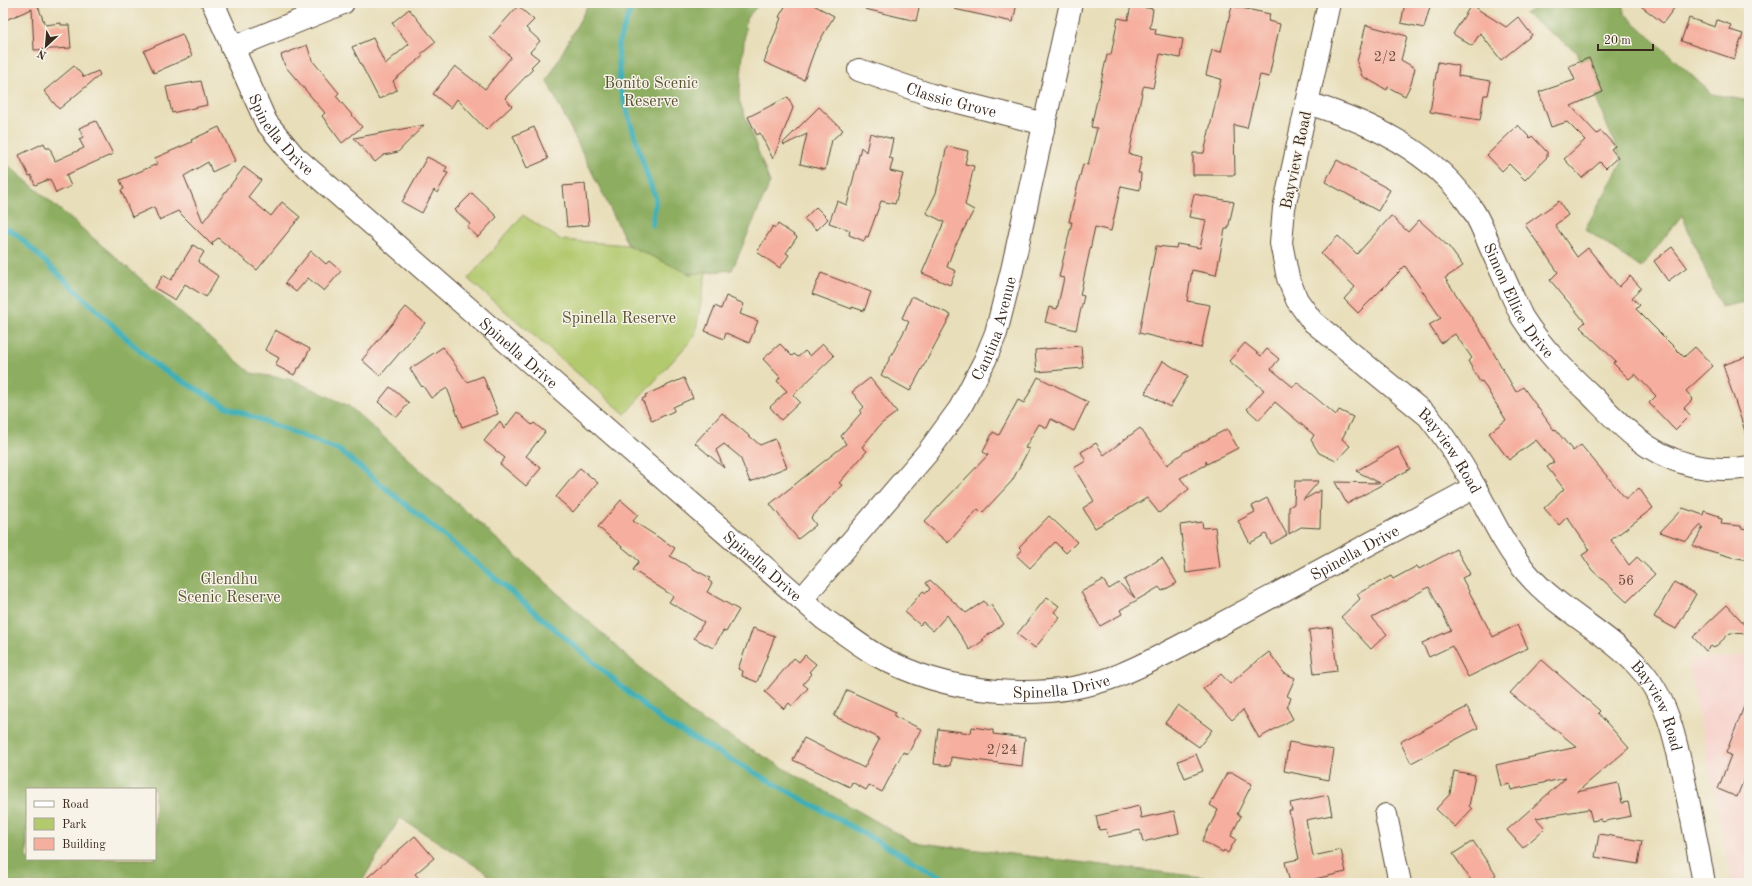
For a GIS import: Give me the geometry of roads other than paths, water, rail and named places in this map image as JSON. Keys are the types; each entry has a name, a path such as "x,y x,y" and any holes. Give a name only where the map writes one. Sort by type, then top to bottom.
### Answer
{"street":[{"name":"Spinella Drive","path":"212,3 266,122 294,156 824,619 877,655 929,678 952,684 994,690 1029,691 1060,689 1090,684 1116,676 1150,662 1475,487"},
{"path":"232,48 343,3"},
{"name":"Cantina Avenue","path":"802,599 928,452 960,408 974,384 996,333 1004,302 1071,3"},
{"name":"Bayview Road","path":"1329,3 1284,208 1281,243 1288,278 1297,300 1312,321 1428,416 1443,434 1475,487 1501,537 1526,573 1548,595 1614,644 1636,663 1650,680 1665,709 1677,746 1704,883"},
{"name":"Classic Grove","path":"859,70 930,95 1045,124"},
{"name":"Simon Ellice Drive","path":"1307,103 1356,120 1380,131 1420,155 1436,167 1450,181 1474,213 1522,317 1531,330 1561,366 1634,436 1651,449 1692,465 1712,470 1730,470 1749,467"},
{"path":"1386,815 1400,883"}],"waterway":[{"path":"633,3 618,44 620,89 649,181 656,198 652,225"},
{"path":"3,227 16,234 155,365 227,407 339,450 488,572 662,721 952,883"}],"park label":[{"name":"Bonito Scenic Reserve","path":"651,91"},
{"name":"Spinella Reserve","path":"619,317"},
{"name":"Glendhu Scenic Reserve","path":"229,587"}]}
